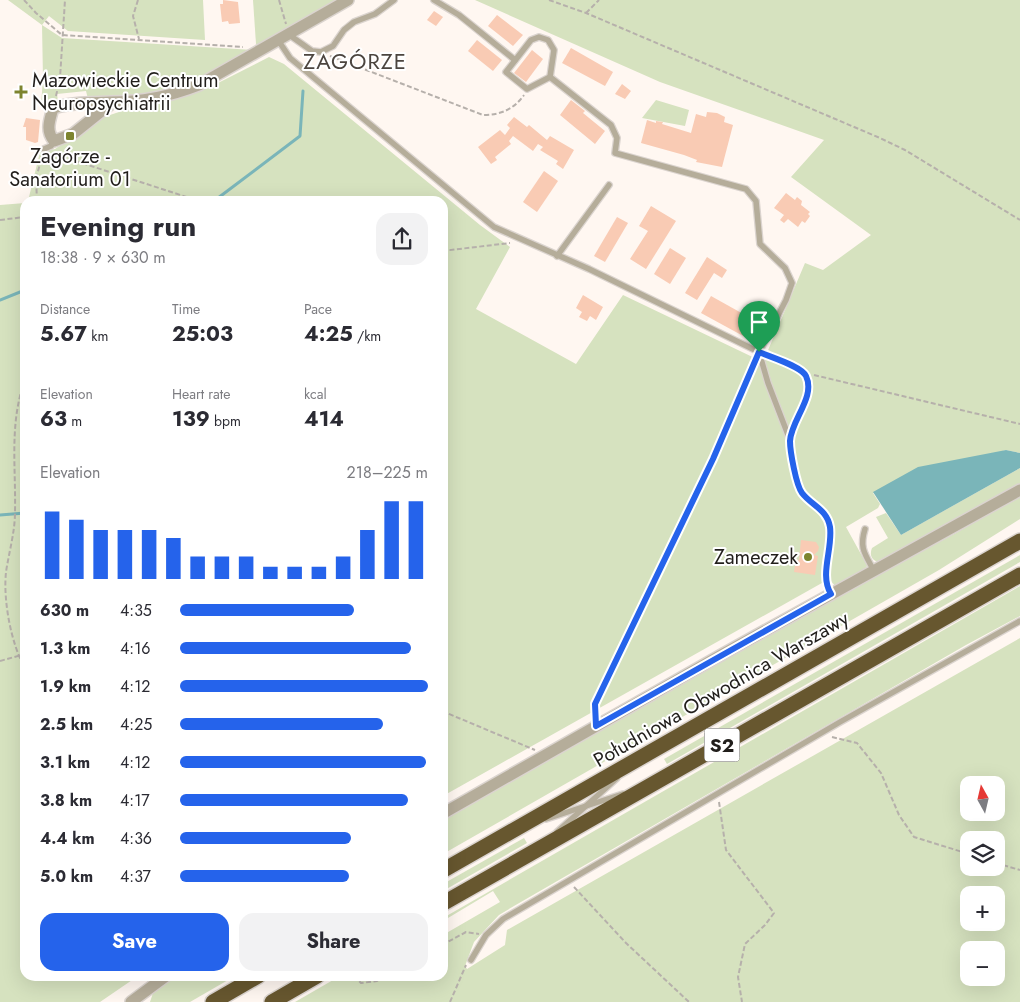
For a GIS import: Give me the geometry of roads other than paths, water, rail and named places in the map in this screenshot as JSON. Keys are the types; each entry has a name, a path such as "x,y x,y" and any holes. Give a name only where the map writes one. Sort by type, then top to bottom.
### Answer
{"highway":[{"name":"Południowa Obwodnica Warszawy","path":"448,868 1020,541"},
{"name":"S2","path":"448,901 1020,575"},
{"path":"213,1002 249,981"},
{"path":"272,1002 308,981"}],"street":[{"path":"113,102 73,134 54,141 50,136 48,128 53,108 90,102 113,102 175,95 199,85 348,0"},
{"path":"448,811 831,594 1020,490"},
{"path":"138,1000 160,981"}],"lane":[{"path":"283,37 312,51 321,52 333,46 344,30 354,22 375,14 394,0"},
{"path":"434,0 459,15 515,60"},
{"path":"283,37 290,58 387,136 494,227 524,242 589,269 804,372 808,379 808,393 790,440"},
{"path":"539,38 548,40 554,50 550,77 527,89 506,72 531,40 539,38"},
{"path":"550,77 611,125 617,138 615,152 746,189 756,200 760,244 785,268 792,283 786,300 759,352 768,383 790,440 800,490 827,517 830,536 825,586 831,594"},
{"path":"44,149 51,146 54,141"},
{"path":"557,256 609,185"},
{"path":"865,529 861,542 862,547 874,571"},
{"path":"471,960 486,935 503,919 819,734 1020,621"},
{"path":"533,853 638,759"},
{"path":"519,827 653,784"}],"water":[{"path":"1006,450 1020,453 1020,468 901,535 873,492 918,467"}],"waterway":[{"path":"221,196 300,136 303,91"},
{"path":"0,300 20,292"},
{"path":"0,515 20,513"}],"place":[{"name":"Mazowieckie Centrum Neuropsychiatrii","path":"21,92"},
{"name":"Zagórze - Sanatorium 01","path":"70,136"},
{"name":"Zameczek","path":"808,557"}],"district":[{"name":"ZAGÓRZE","path":"355,61"}]}
